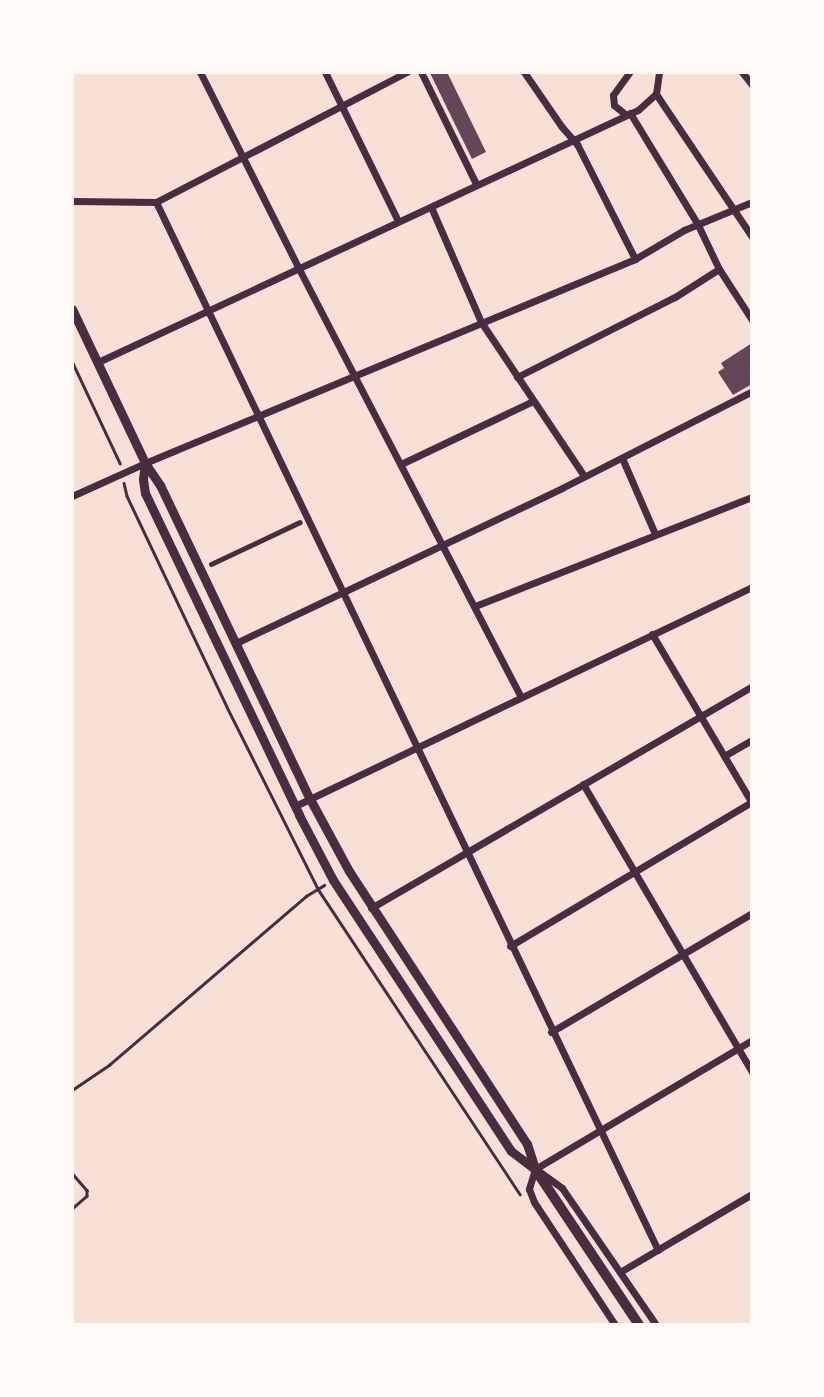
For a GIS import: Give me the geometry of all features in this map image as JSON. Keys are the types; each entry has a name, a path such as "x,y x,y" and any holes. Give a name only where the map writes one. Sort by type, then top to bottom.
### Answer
{"main road":[{"path":"535,1169 639,1325"}],"street":[{"path":"200,72 521,697"},
{"path":"325,72 398,221"},
{"path":"72,201 156,202 407,72"},
{"path":"421,72 476,184"},
{"path":"524,72 573,139 635,259"},
{"path":"603,124 614,105 615,91 630,72"},
{"path":"742,72 752,85"},
{"path":"657,73 656,94 752,237"},
{"path":"98,362 603,124 639,110 656,94"},
{"path":"614,105 627,114 698,225 719,269 752,320"},
{"path":"156,202 657,1250"},
{"path":"72,496 635,259 698,225 752,202"},
{"path":"430,207 481,322 584,476"},
{"path":"517,377 676,297 719,269"},
{"path":"72,309 145,463 160,485 310,799 371,908 527,1144 535,1169 529,1189 534,1202 615,1325"},
{"path":"236,643 622,458 752,391"},
{"path":"401,464 533,401"},
{"path":"622,458 655,534"},
{"path":"145,463 145,493 333,880 511,1151 562,1188 656,1325"},
{"path":"475,606 752,497"},
{"path":"211,564 300,522"},
{"path":"295,806 752,587"},
{"path":"510,946 752,803 652,635"},
{"path":"350,906 362,911 371,908 752,686"},
{"path":"724,756 752,740"},
{"path":"583,784 752,1072"},
{"path":"551,1031 752,913"},
{"path":"535,1169 752,1040"},
{"path":"620,1272 752,1194"}],"path":[{"path":"72,361 121,466"},
{"path":"72,1090 109,1065 306,896 333,880"},
{"path":"72,1173 87,1190 87,1195 72,1209"}],"building":[{"path":"447,72 486,152 472,159 430,73"},
{"path":"752,343 752,384 733,395 718,372 724,368 721,363"}]}
